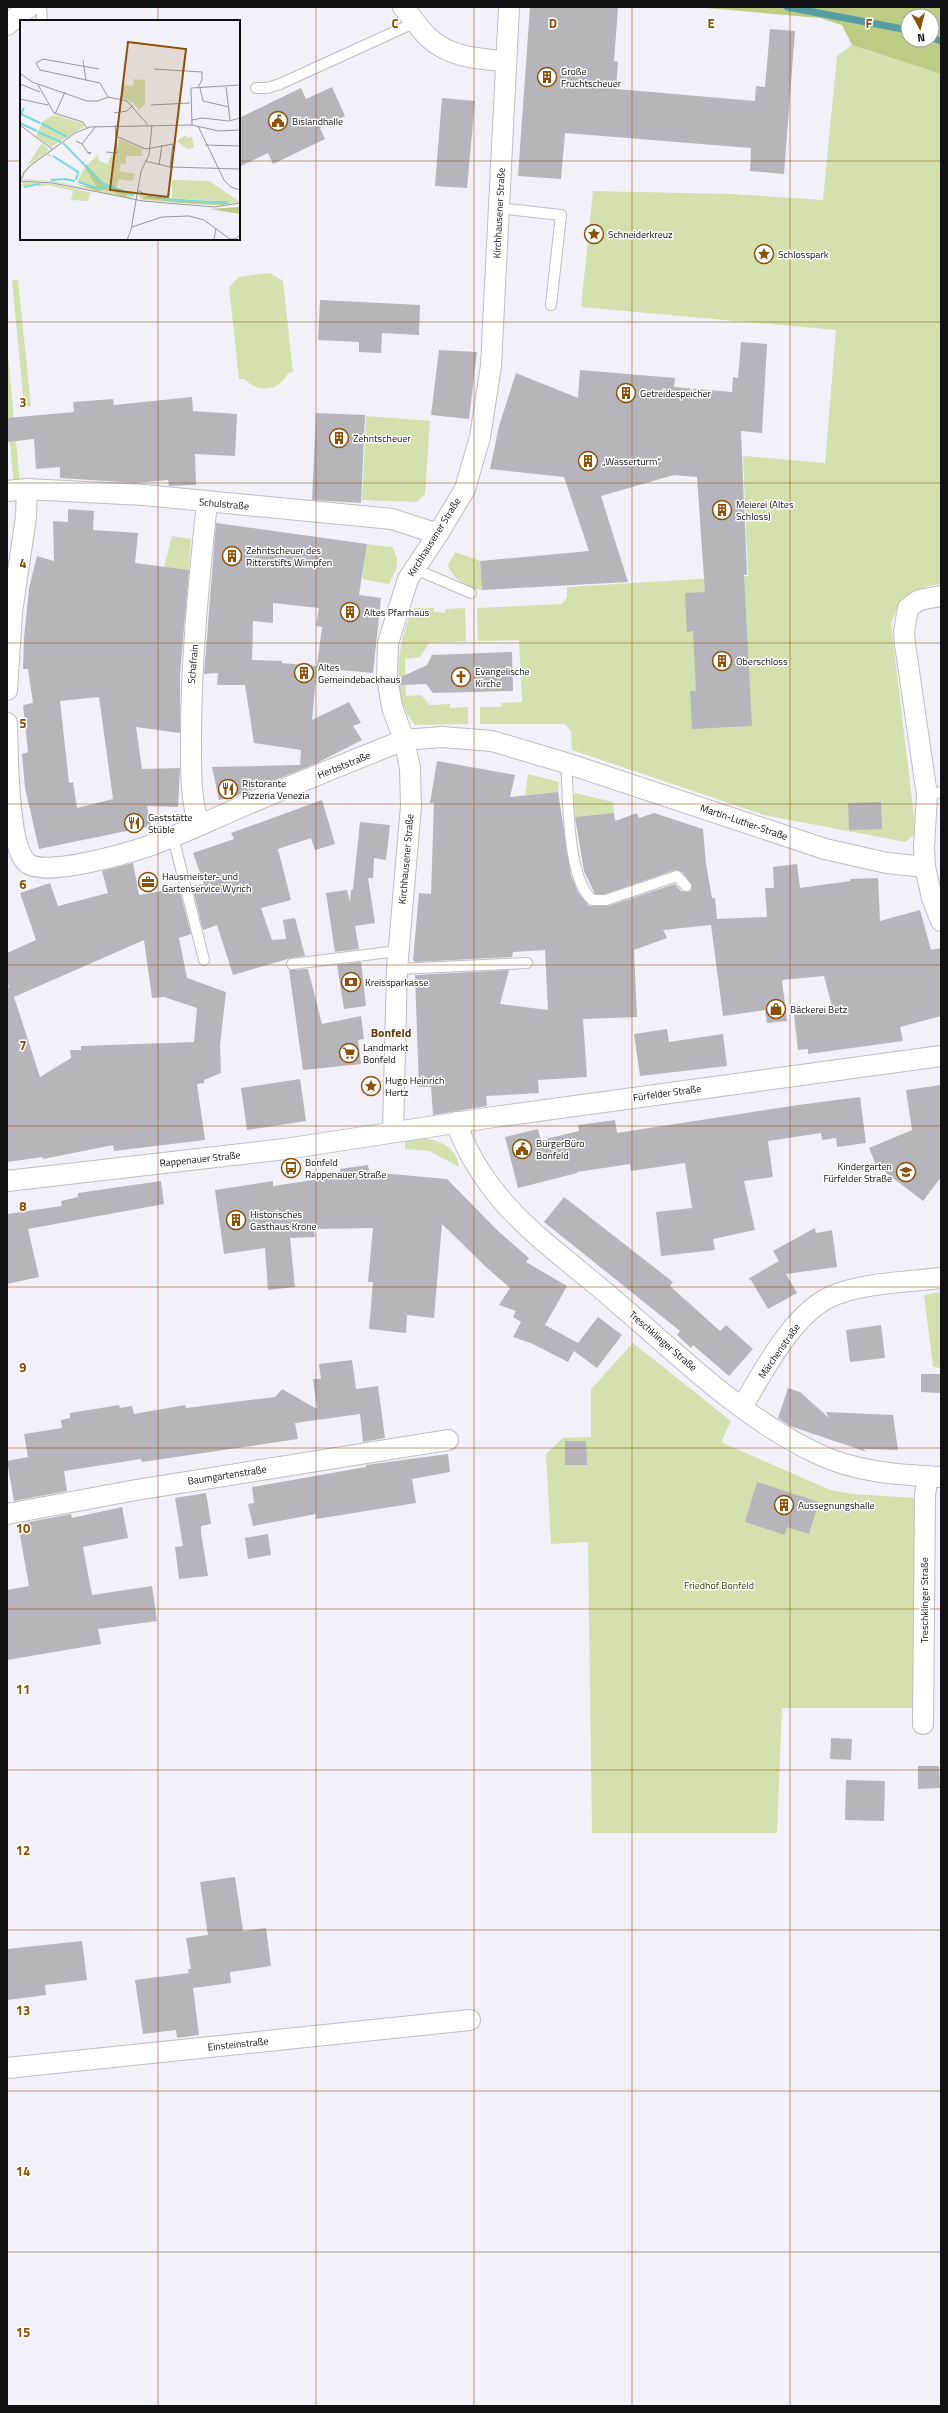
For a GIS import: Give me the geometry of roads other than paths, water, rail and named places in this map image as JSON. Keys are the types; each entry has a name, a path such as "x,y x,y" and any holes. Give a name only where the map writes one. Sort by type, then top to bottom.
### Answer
{"street":[{"path":"7,25 29,7"},
{"path":"403,7 430,38 452,52 468,58 506,61"},
{"name":"Kirchhausener Straße","path":"393,1132 398,960 411,806 410,768 404,740 392,706 387,676 388,643 406,585 465,489 480,437 491,366 509,7"},
{"path":"7,690 12,612 26,517 27,490"},
{"name":"Schulstraße","path":"7,491 27,490 144,495 392,519 438,534"},
{"name":"Schafrain","path":"199,825 194,809 191,780 191,697 207,502"},
{"path":"941,596 919,600 908,608 905,624 905,644 934,794 924,847 925,867 932,898 941,921"},
{"name":"Herbststraße","path":"7,723 14,827 20,854 33,867 49,868 86,862 149,846 404,740"},
{"name":"Martin-Luther-Straße","path":"404,740 442,737 474,738 530,751 825,849 887,863 925,867"},
{"name":"Fürfelder Straße","path":"393,1132 456,1122 941,1056"},
{"name":"Treschklinger Straße","path":"456,1122 468,1154 506,1206 764,1425 817,1454 849,1465 878,1472 934,1477 925,1495 923,1724"},
{"name":"Rappenauer Straße","path":"7,1181 227,1156 393,1132"},
{"name":"Märchenstraße","path":"742,1407 788,1334 813,1307 831,1296 857,1289 941,1278"},
{"name":"Baumgartenstraße","path":"7,1514 136,1490 448,1440"},
{"name":"Einsteinstraße","path":"7,2068 470,2020"}],"lane":[{"path":"41,7 42,20"},
{"path":"256,88 267,88 280,84 416,22"},
{"path":"498,208 561,215 551,305"},
{"path":"415,569 471,594"},
{"path":"566,762 574,867 584,892 592,900 606,900 677,876 686,886"},
{"path":"173,837 204,960"},
{"path":"292,964 398,960 527,963"}],"waterway":[{"path":"787,7 900,28"}],"place":[{"name":"Große Fruchtscheuer","path":"547,77"},
{"name":"Bislandhalle","path":"278,121"},
{"name":"Schneiderkreuz","path":"594,234"},
{"name":"Schlosspark","path":"764,254"},
{"name":"Getreidespeicher","path":"626,393"},
{"name":"Zehntscheuer","path":"339,438"},
{"name":"„Wasserturm“","path":"588,461"},
{"name":"Meierei (Altes Schloss)","path":"722,510"},
{"name":"Zehntscheuer des Ritterstifts Wimpfen","path":"232,556"},
{"name":"Altes Pfarrhaus","path":"350,612"},
{"name":"Oberschloss","path":"722,661"},
{"name":"Altes Gemeindebackhaus","path":"304,673"},
{"name":"Evangelische Kirche","path":"461,677"},
{"name":"Ristorante Pizzeria Venezia","path":"228,789"},
{"name":"Gaststätte Stüble","path":"134,823"},
{"name":"Hausmeister- und Gartenservice Wyrich","path":"148,882"},
{"name":"Kreissparkasse","path":"351,982"},
{"name":"Bäckerei Betz","path":"776,1009"},
{"name":"Landmarkt Bonfeld","path":"349,1053"},
{"name":"Hugo Heinrich Hertz","path":"371,1086"},
{"name":"BürgerBüro Bonfeld","path":"522,1149"},
{"name":"Bonfeld Rappenauer Straße","path":"291,1168"},
{"name":"Kindergarten Fürfelder Straße","path":"906,1172"},
{"name":"Historisches Gasthaus Krone","path":"236,1220"},
{"name":"Aussegnungshalle","path":"784,1505"}],"district":[{"name":"Bonfeld","path":"391,1032"}],"park label":[{"name":"Friedhof Bonfeld","path":"719,1585"}]}
